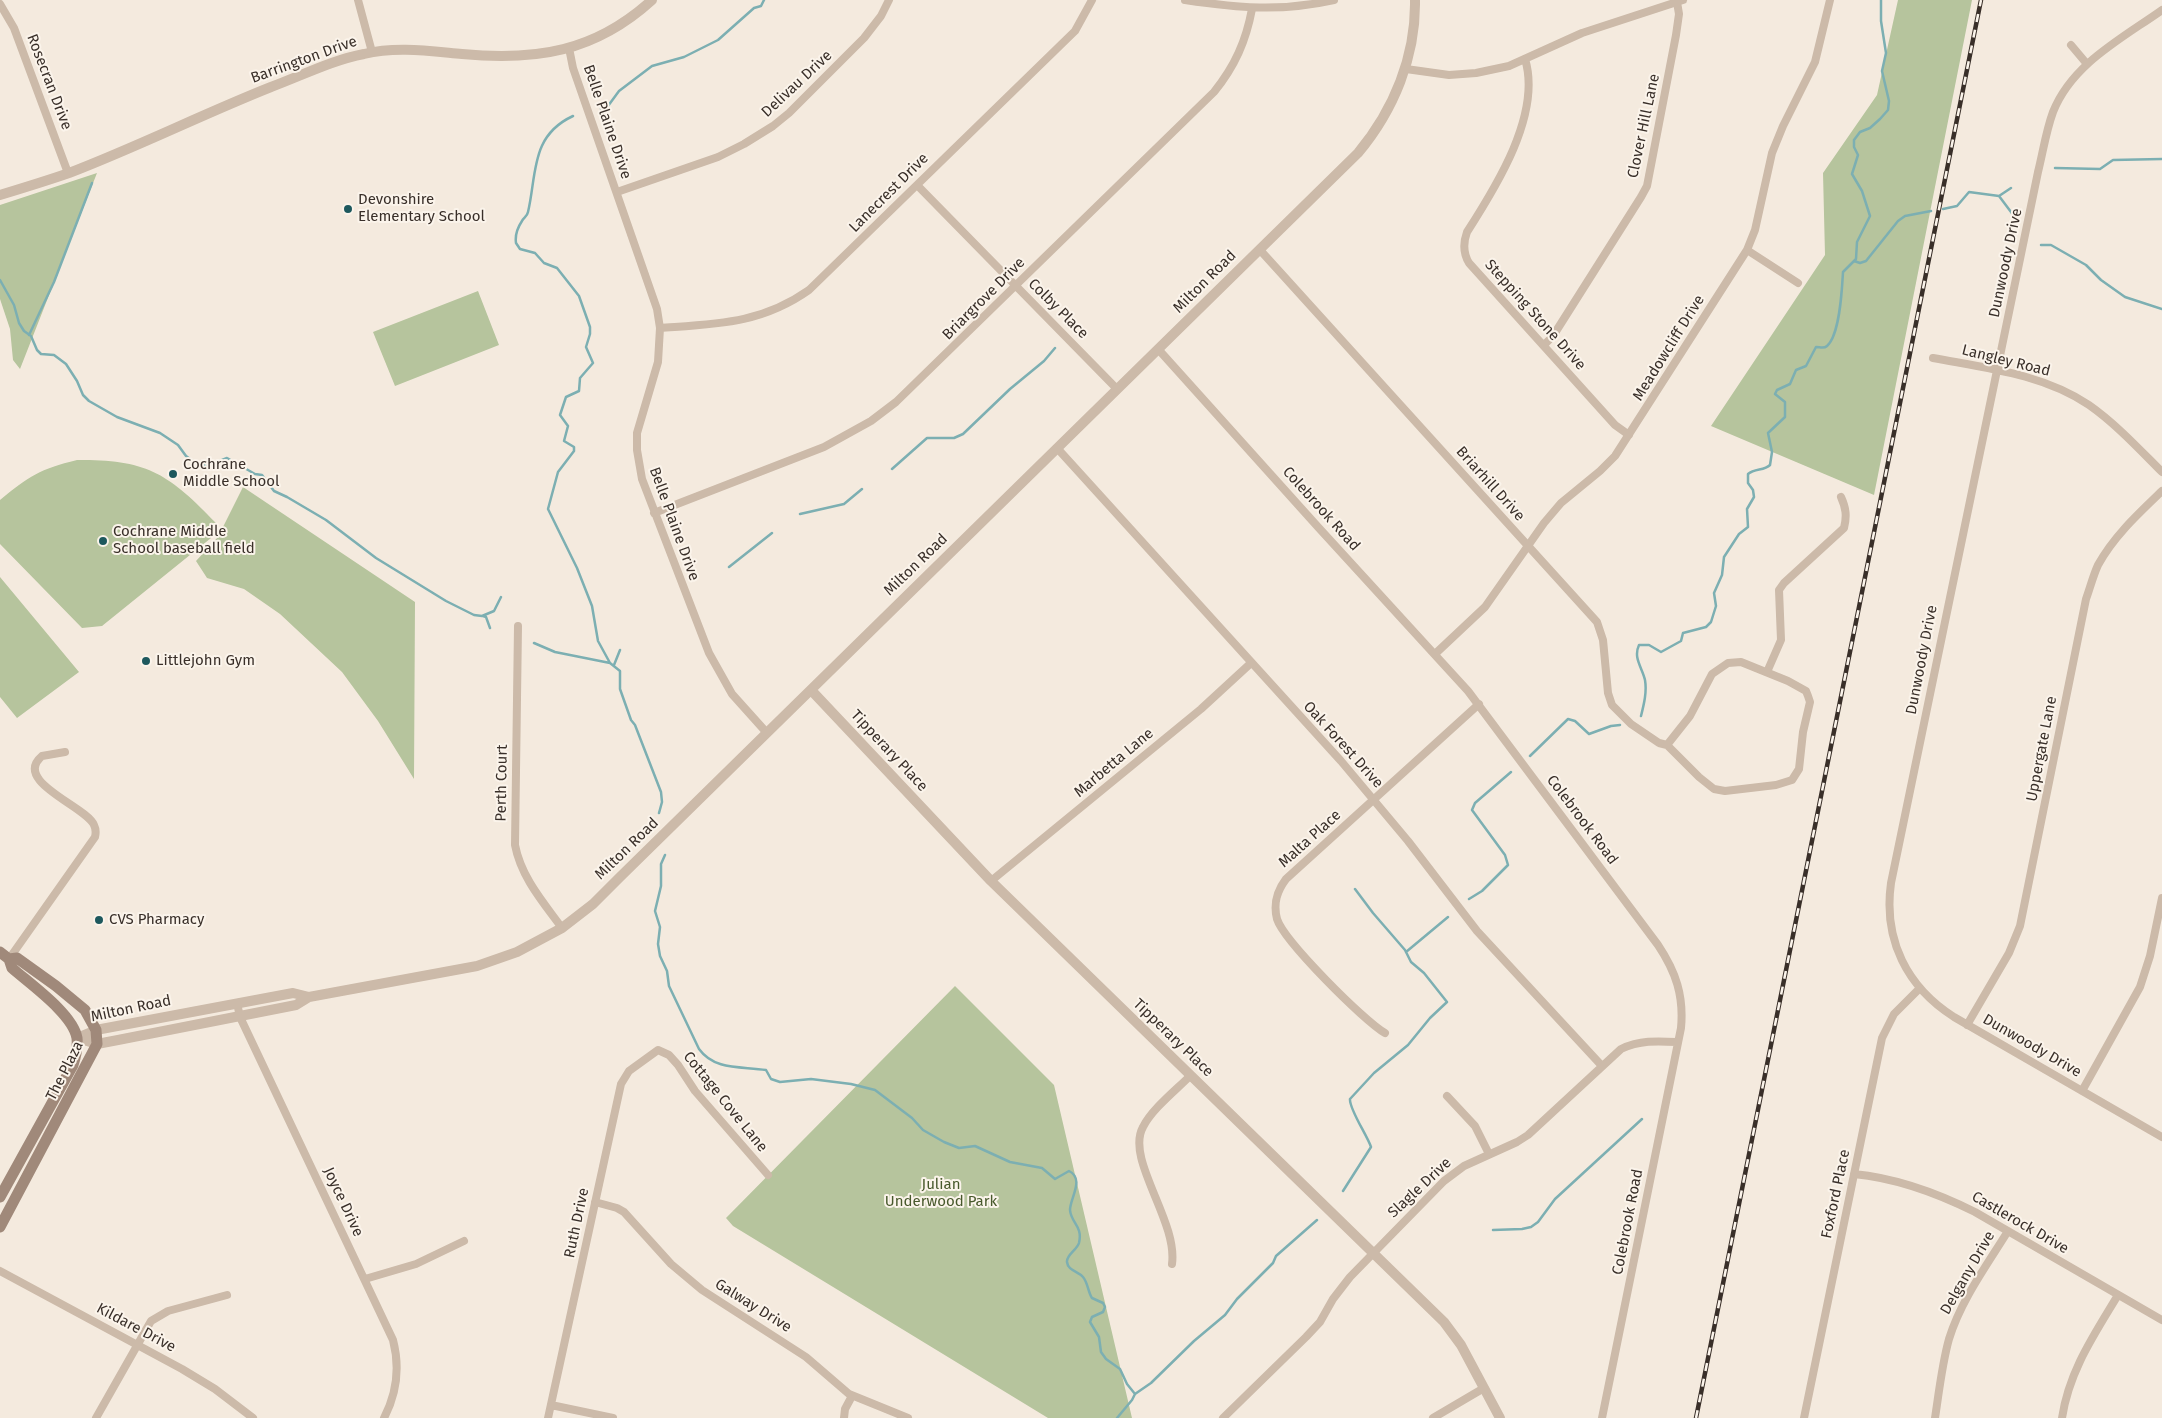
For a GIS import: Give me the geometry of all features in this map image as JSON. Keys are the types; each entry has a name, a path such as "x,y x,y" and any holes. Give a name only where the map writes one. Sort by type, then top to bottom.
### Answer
{"main road":[{"name":"The Plaza","path":"0,1227 97,1044 96,1030 85,1010 17,958 4,955"},
{"name":"The Plaza","path":"0,1197 73,1065 77,1053 77,1038 62,1012 12,968 4,955"}],"street":[{"path":"358,0 372,52"},
{"name":"Barrington Drive","path":"0,195 68,173 236,101 327,66 372,52 417,50 516,57 548,54 569,48 611,30 652,0"},
{"name":"Delivau Drive","path":"617,192 718,157 773,126 789,113 864,38 881,16 889,0"},
{"name":"Lanecrest Drive","path":"660,328 732,322 762,315 780,308 809,290 1075,31 1092,0"},
{"path":"1185,0 1252,9 1281,8 1334,0"},
{"name":"Milton Road","path":"77,1038 97,1044 240,1017 296,1005 309,997 485,963 516,952 562,928 593,904 1348,164 1370,139 1390,106 1406,69 1414,35 1416,0"},
{"name":"Meadowcliff Drive","path":"1435,654 1485,607 1528,546 1562,503 1609,463 1630,435 1747,250 1755,230 1772,153 1783,126 1815,62 1830,0"},
{"path":"1406,69 1449,74 1476,73 1509,66 1582,33 1680,1"},
{"name":"Clover Hill Lane","path":"1544,345 1553,336 1647,186 1680,14 1680,1"},
{"name":"Rosecran Drive","path":"0,4 14,28 68,173"},
{"name":"Briargrove Drive","path":"654,513 824,447 871,421 915,385 1214,92 1233,67 1242,48 1252,9"},
{"name":"Dunwoody Drive","path":"2162,10 2075,74 2064,89 2053,113 2038,172 1889,897 1889,915 1899,953 1913,981 1940,1008 2162,1137"},
{"path":"2072,45 2088,64"},
{"name":"Belle Plaine Drive","path":"569,48 573,68 652,288 660,328 656,373 644,404 637,433 639,467 654,513 709,653 732,694 767,733"},
{"name":"Stepping Stone Drive","path":"1525,59 1530,80 1520,130 1500,177 1467,232 1464,247 1469,264 1615,425 1630,435"},
{"name":"Colby Place","path":"917,185 1117,389"},
{"name":"Briarhill Drive","path":"1260,250 1597,622 1603,640 1608,693 1612,705 1637,728 1659,743 1667,745 1698,777 1714,789 1725,791 1776,786 1792,780 1799,769 1803,732 1810,702 1806,691 1802,688 1767,672 1736,662 1728,662 1716,669 1704,687 1690,716 1667,745"},
{"path":"1747,250 1798,282"},
{"name":"Colebrook Road","path":"1158,349 1479,704 1669,962 1680,988 1681,1028 1602,1418"},
{"name":"Langley Road","path":"1933,358 1998,370 2048,384 2080,399 2113,424 2162,472"},
{"name":"Oak Forest Drive","path":"1057,448 1374,800 1477,931 1602,1066"},
{"name":"Uppergate Lane","path":"1967,1025 2009,953 2020,926 2086,599 2094,574 2112,543 2124,528 2162,491"},
{"path":"1767,672 1781,640 1779,590 1784,583 1844,528 1846,509 1841,497"},
{"name":"Perth Court","path":"518,626 515,845 525,876 562,928"},
{"name":"Marbetta Lane","path":"992,881 1201,709 1251,663"},
{"name":"Tipperary Place","path":"811,690 992,881 1452,1332 1500,1418"},
{"name":"Malta Place","path":"1385,1033 1354,1008 1297,946 1278,921 1275,901 1279,888 1286,879 1479,704"},
{"path":"4,955 95,837 95,826 92,821 40,782 36,773 37,763 42,756 65,752"},
{"path":"2082,1091 2140,987 2150,956 2162,898"},
{"name":"Foxford Place","path":"1804,1418 1882,1038 1894,1014 1919,988"},
{"name":"Milton Road","path":"77,1038 96,1030 293,993 309,997"},
{"name":"Joyce Drive","path":"237,1003 240,1017 388,1329 396,1352 397,1378 384,1418"},
{"name":"Slagle Drive","path":"1223,1418 1306,1338 1320,1322 1344,1283 1444,1181 1464,1166 1528,1134 1621,1049 1648,1040 1678,1042"},
{"name":"Cottage Cove Lane","path":"658,1050 669,1055 678,1065 695,1091 768,1175"},
{"name":"Ruth Drive","path":"548,1418 621,1084 629,1071 658,1050"},
{"path":"1172,1264 1174,1252 1171,1236 1140,1157 1140,1137 1147,1121 1190,1076"},
{"path":"1447,1096 1475,1126 1489,1154"},
{"name":"Castlerock Drive","path":"1854,1174 1912,1186 1938,1195 1975,1212 2162,1320"},
{"name":"Galway Drive","path":"595,1202 624,1212 671,1264 691,1281 738,1314 806,1356 852,1396 908,1418"},
{"name":"Delgany Drive","path":"1935,1418 1947,1347 1953,1328 1962,1309 2008,1231"},
{"path":"365,1279 416,1264 464,1241"},
{"name":"Kildare Drive","path":"0,1271 215,1389 253,1418"},
{"path":"96,1418 136,1344 147,1326 156,1317 168,1311 227,1295"},
{"path":"2062,1418 2072,1378 2083,1354 2118,1295"},
{"path":"1433,1418 1484,1388"},
{"path":"844,1418 845,1409 852,1396"},
{"path":"551,1405 613,1418"}],"green space":[{"path":"1898,0 1972,0 1874,495 1711,426 1825,255 1823,173 1877,95"},
{"path":"97,173 20,369 13,360 10,329 0,299 0,205"},
{"path":"478,291 499,345 395,386 373,332"},
{"name":"Cochrane Middle School baseball field","path":"77,460 101,460 122,463 155,473 170,481 184,492 216,523 211,538 102,626 82,628 0,544 0,500 36,474"},
{"path":"243,487 415,602 414,779 378,721 342,672 280,614 244,589 207,578 196,561 218,537"},
{"path":"0,577 79,672 17,718 0,697"},
{"name":"Julian Underwood Park","path":"955,986 1054,1085 1132,1418 1048,1418 733,1226 726,1218"}],"waterway":[{"path":"601,109 608,106 619,91 652,66 684,57 718,40 754,8 761,6 764,0"},
{"path":"1641,716 1646,684 1637,658 1639,645 1649,645 1661,652 1681,641 1683,633 1706,627 1711,622 1716,606 1714,593 1722,575 1724,557 1739,534 1748,527 1747,509 1754,497 1753,490 1748,483 1748,474 1770,465 1772,452 1768,433 1785,417 1785,402 1775,394 1777,390 1790,384 1796,370 1806,366 1816,347 1823,348 1827,346 1835,332 1840,311 1843,272 1856,259 1857,242 1870,216 1862,191 1852,174 1858,155 1854,147 1854,140 1860,132 1870,128 1888,110 1889,101 1882,71 1886,53 1881,21 1881,0"},
{"path":"573,116 559,124 542,145 535,170 528,212 519,226 516,243 520,249 535,253 544,263 557,268 579,296 590,327 586,347 593,363 580,378 579,391 566,397 560,415 568,426 564,441 574,447 574,451 558,472 548,509 577,568 592,606 598,641 610,663"},
{"path":"2055,168 2100,169 2113,160 2162,159"},
{"path":"29,335 54,282 92,183"},
{"path":"1943,209 1957,206 1969,192 1999,196 2011,188"},
{"path":"1999,196 2017,220"},
{"path":"1854,261 1860,263 1866,261 1898,221 1905,216 1931,211"},
{"path":"2041,245 2051,245 2086,265 2101,280 2125,297 2162,309"},
{"path":"0,280 14,305 19,323 24,331 31,336 37,350 41,354 54,355 66,364 83,395 89,401 117,417 160,433 178,445 186,456 194,462 207,466 227,458 255,474 262,475 274,491 326,520 376,558 446,601 474,615 482,616 494,611 501,597"},
{"path":"892,469 927,438 954,438 963,434 1010,389 1044,361 1055,348"},
{"path":"800,514 844,504 862,489"},
{"path":"729,567 772,533"},
{"path":"483,616 486,617 490,628"},
{"path":"534,643 555,652 610,663 620,671 620,689 661,792 662,802 659,813"},
{"path":"614,665 620,650"},
{"path":"1530,756 1568,719 1575,721 1589,734 1611,726 1620,725"},
{"path":"1469,899 1482,891 1508,865 1505,855 1472,810 1475,803 1511,772"},
{"path":"665,855 661,864 661,886 655,911 660,927 658,944 660,956 667,971 669,986 699,1049 705,1056 721,1064 766,1070 771,1079 780,1082 811,1079 851,1084 875,1090 912,1118 923,1130 944,1142 959,1148 975,1146 1010,1162 1042,1168 1055,1179 1069,1171 1074,1174 1076,1189 1070,1210 1080,1237 1078,1246 1068,1257 1067,1262 1071,1269 1083,1277 1092,1298 1103,1303 1105,1307 1103,1312 1092,1317 1090,1322 1099,1337 1101,1352 1106,1359 1120,1369 1127,1384 1135,1394"},
{"path":"1343,1191 1371,1147 1352,1109 1350,1099 1374,1073 1408,1045 1430,1018 1447,1002 1424,973 1411,962 1405,950 1355,889"},
{"path":"1406,952 1448,917"},
{"path":"1493,1230 1522,1229 1531,1227 1538,1222 1555,1199 1642,1119"},
{"path":"1117,1418 1135,1394 1151,1383 1194,1341 1225,1315 1237,1299 1273,1263 1276,1256 1317,1220"}],"railway":[{"path":"1696,1418 1981,0"}],"place":[{"name":"Devonshire Elementary School","path":"348,209"},
{"name":"Cochrane Middle School","path":"173,474"},
{"name":"Cochrane Middle School baseball field","path":"103,541"},
{"name":"Littlejohn Gym","path":"146,661"},
{"name":"CVS Pharmacy","path":"99,920"}]}
